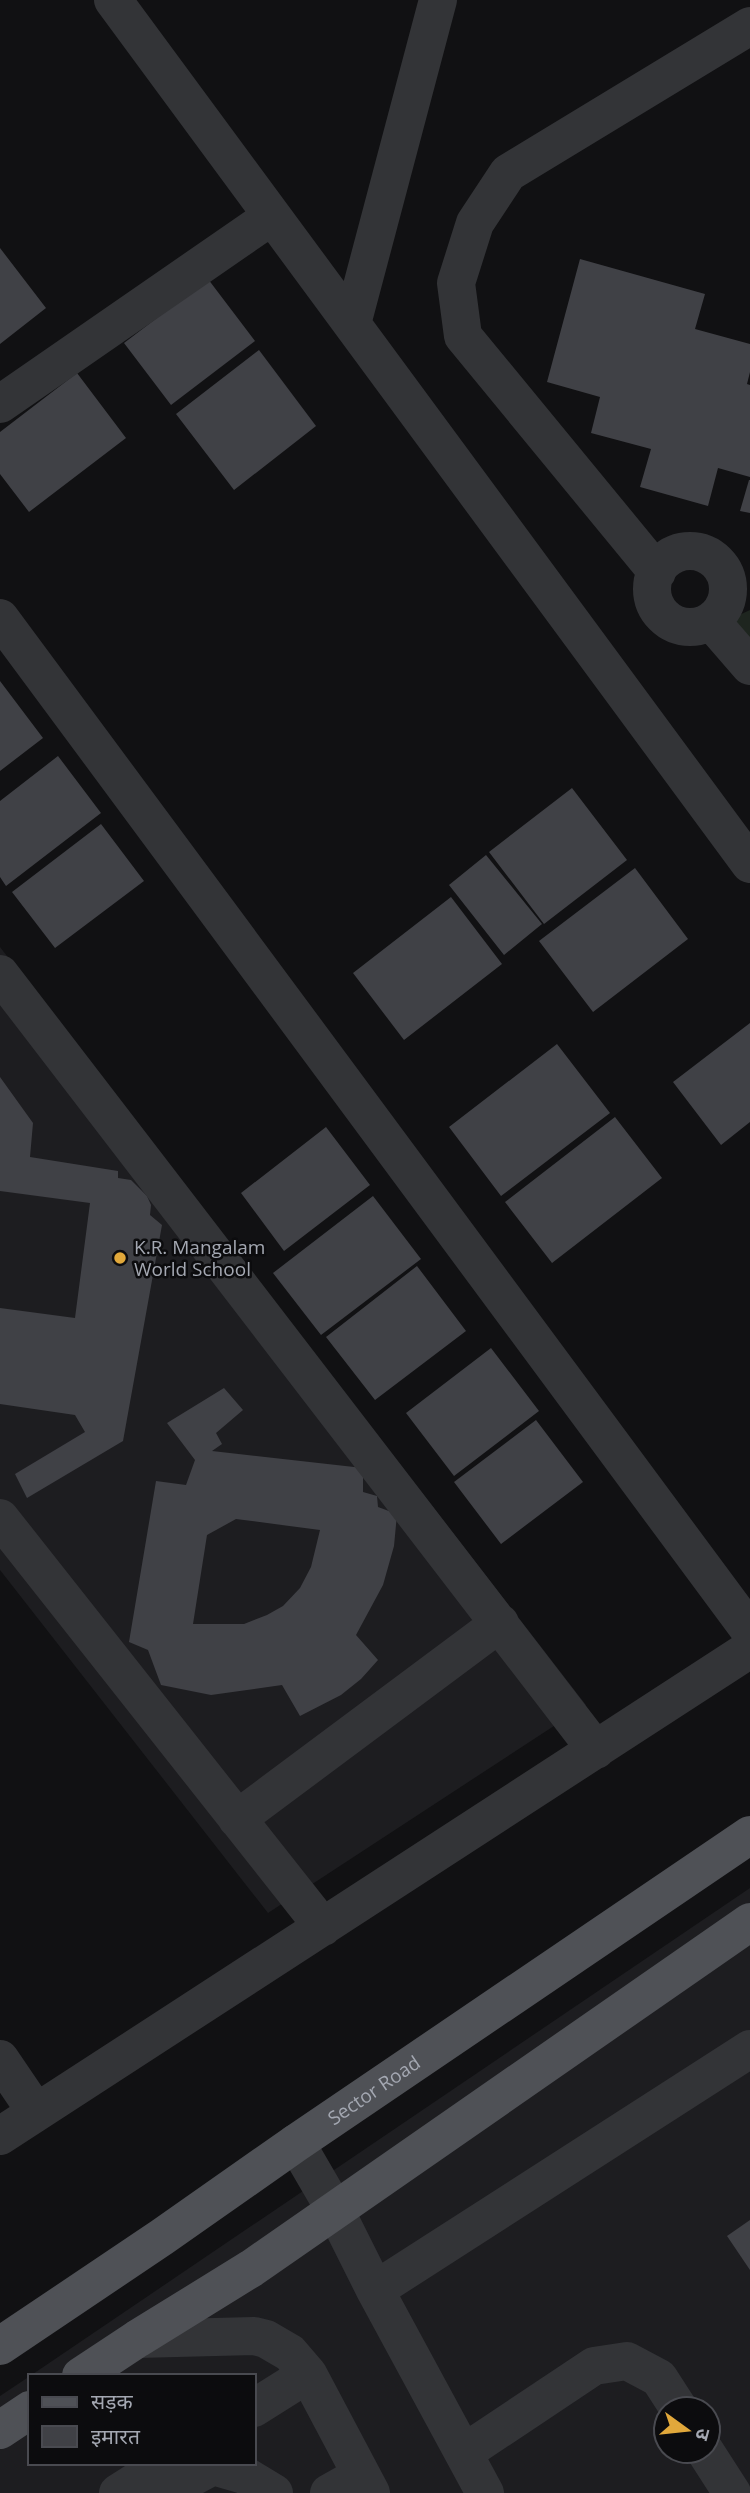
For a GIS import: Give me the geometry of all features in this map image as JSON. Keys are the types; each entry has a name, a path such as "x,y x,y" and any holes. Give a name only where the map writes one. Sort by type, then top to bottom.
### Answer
{"main road":[{"name":"Sector Road","path":"0,2346 750,1835"},
{"path":"84,2374 253,2268 750,1922"},
{"path":"0,2430 28,2411"}],"street":[{"path":"352,324 438,0"},
{"path":"117,2 272,216 748,858"},
{"path":"657,572 463,336 456,283 475,223 508,173 750,26"},
{"path":"0,404 272,216"},
{"path":"686,551 699,552 720,565 726,576 728,589 726,601 711,621 700,626 675,625 657,608 653,583 664,561 686,551"},
{"path":"0,618 750,1631"},
{"path":"711,621 750,666"},
{"path":"0,974 596,1750"},
{"path":"0,1518 323,1927"},
{"path":"237,1819 500,1623"},
{"path":"0,2136 750,1649"},
{"path":"375,2290 750,2049"},
{"path":"0,2059 36,2112"},
{"path":"296,2143 335,2210 375,2290 485,2493"},
{"path":"136,2339 254,2336 266,2339 290,2353 308,2374 354,2487"},
{"path":"465,2452 594,2365 627,2361 659,2378 670,2395"},
{"path":"256,2407 308,2374"},
{"path":"118,2493 162,2465"},
{"path":"714,2465 732,2493"},
{"path":"163,2493 213,2466 244,2475 274,2493"}],"shaded area":[{"path":"750,610 750,639 733,618"},
{"name":"K.R. Mangalam World School","path":"0,947 586,1705 268,1913 0,1570"},
{"path":"750,1888 750,2493 0,2493 0,2396 28,2377 28,2465 256,2465 256,2374 32,2374"}],"building":[{"path":"0,248 46,308 0,344"},
{"path":"580,259 705,294 695,329 750,344 747,384 750,385 750,477 718,468 708,506 640,487 651,449 591,433 600,397 547,382"},
{"path":"208,279 255,341 171,405 124,343"},
{"path":"259,350 316,426 234,490 176,414"},
{"path":"77,373 126,438 29,512 0,474 0,432"},
{"path":"750,480 750,513 740,511"},
{"path":"0,681 43,738 0,771"},
{"path":"58,756 101,813 6,886 0,877 0,801"},
{"path":"572,788 627,860 544,924 489,852"},
{"path":"101,824 144,881 55,948 12,892"},
{"path":"486,855 542,924 504,955 449,885"},
{"path":"635,868 688,939 593,1012 539,941"},
{"path":"451,897 502,964 404,1040 353,973"},
{"path":"750,1023 750,1122 721,1145 673,1082"},
{"path":"557,1044 610,1113 501,1196 449,1127"},
{"path":"0,1077 33,1123 30,1157 118,1171 118,1178 131,1180 147,1196 151,1205 150,1215 162,1225 123,1441 27,1498 15,1474 85,1432 75,1415 0,1404 0,1308 75,1318 90,1203 0,1191"},
{"path":"615,1117 662,1178 552,1263 505,1202"},
{"path":"326,1127 370,1185 284,1251 241,1193"},
{"path":"373,1196 421,1259 321,1335 273,1273"},
{"path":"417,1266 466,1331 375,1400 326,1337"},
{"path":"491,1348 539,1411 454,1476 406,1413"},
{"path":"224,1388 243,1410 216,1433 222,1444 212,1451 363,1468 363,1492 377,1496 378,1507 397,1514 394,1546 383,1585 356,1635 378,1660 361,1679 341,1695 300,1716 282,1685 211,1695 161,1685 148,1650 129,1642 156,1481 186,1485 195,1460 167,1423","holes":["236,1519 320,1530 311,1567 300,1588 283,1606 244,1624 193,1624 207,1535"]},
{"path":"536,1420 583,1482 501,1544 454,1482"},
{"path":"750,2220 750,2270 727,2236"}],"place":[{"name":"K.R. Mangalam World School","path":"120,1258"}]}
